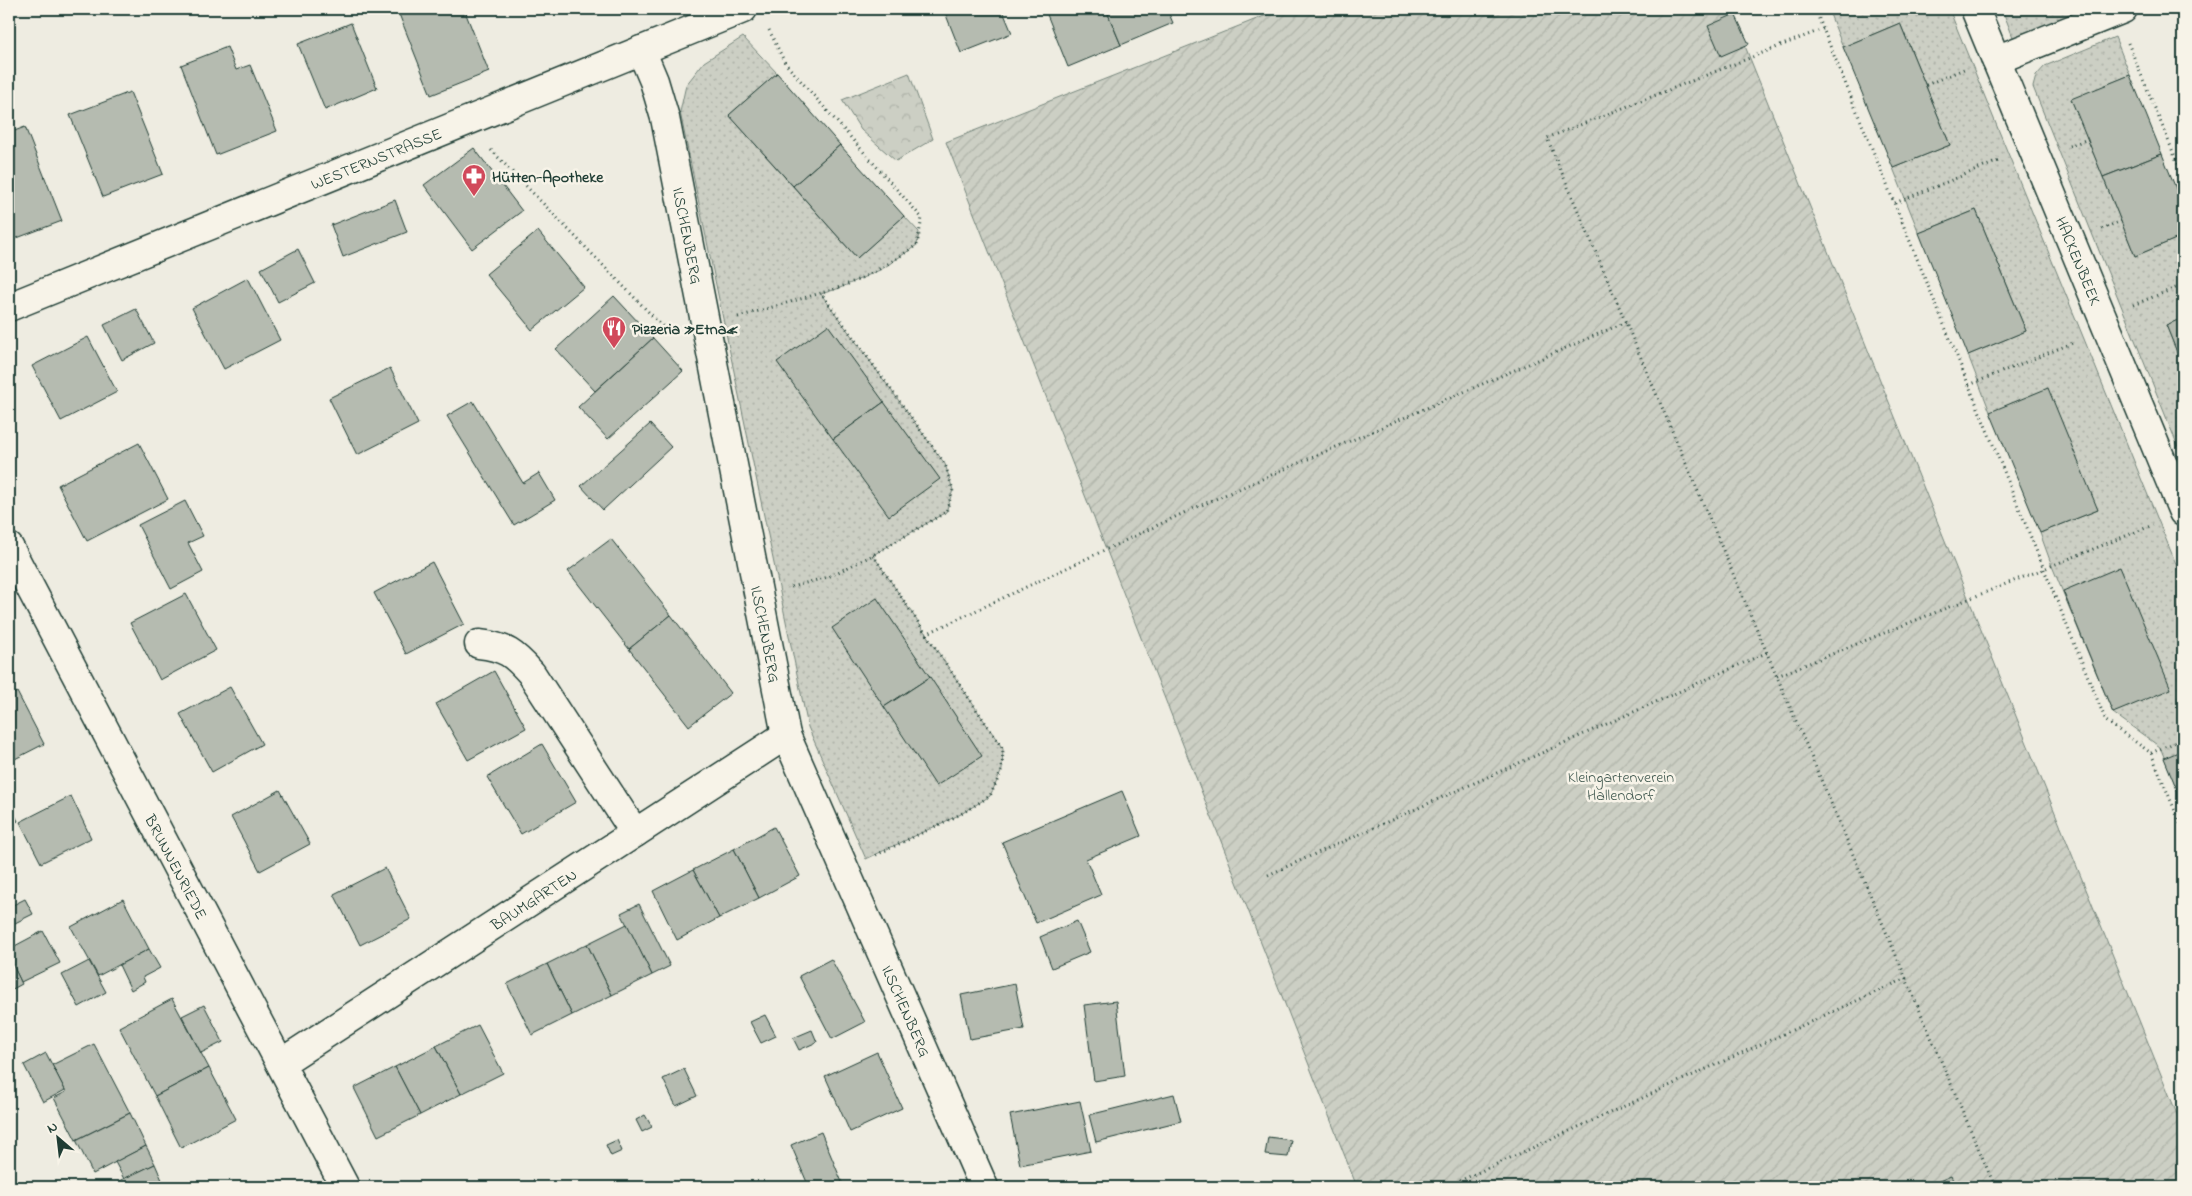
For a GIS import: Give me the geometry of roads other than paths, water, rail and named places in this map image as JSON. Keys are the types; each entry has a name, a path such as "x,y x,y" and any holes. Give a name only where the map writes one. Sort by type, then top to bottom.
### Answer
{"street":[{"name":"WESTERNSTRASSE","path":"9,307 743,9"},
{"name":"HACKENBEEK","path":"1975,9 2105,324 2175,502"},
{"path":"1996,60 2120,10"},
{"name":"ILSCHENBERG","path":"641,50 654,81 665,118 786,735 984,1187"},
{"name":"BRUNNENRIEDE","path":"9,547 345,1187"},
{"path":"479,644 496,646 514,654 531,674 636,833"},
{"name":"BAUMGARTEN","path":"281,1063 786,735"}],"place":[{"name":"Hütten-Apotheke","path":"474,197"},
{"name":"Pizzeria »Etna«","path":"614,349"}],"park label":[{"name":"Kleingartenverein Hallendorf","path":"1621,785"}]}
